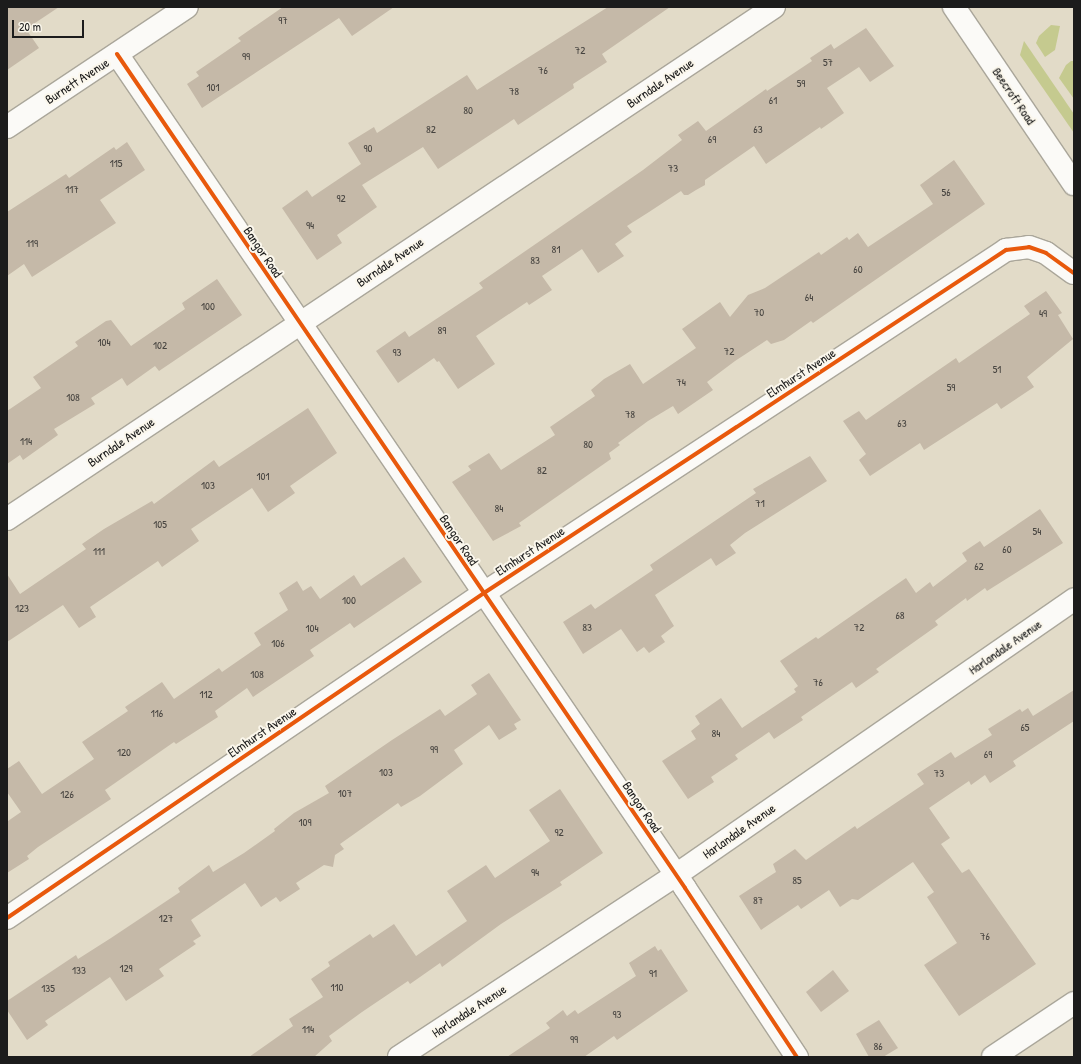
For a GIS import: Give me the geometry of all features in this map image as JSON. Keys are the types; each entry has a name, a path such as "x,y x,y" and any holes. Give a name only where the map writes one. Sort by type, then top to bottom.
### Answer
{"street":[{"name":"Burnett Avenue","path":"7,127 188,7"},
{"name":"Burndale Avenue","path":"7,519 774,7"},
{"name":"Beecroft Road","path":"954,7 1074,184"},
{"name":"Bangor Road","path":"117,54 676,875 797,1057"},
{"name":"Elmhurst Avenue","path":"7,918 484,593 1006,250 1019,247 1040,251 1074,273"},
{"name":"Harlandale Avenue","path":"399,1057 676,875 1074,599"},
{"path":"993,1057 1074,1004"}],"green space":[{"path":"1051,25 1060,26 1055,50 1045,57 1036,43 1039,36"},
{"path":"1024,41 1074,114 1074,133 1020,55"},
{"path":"1071,61 1074,61 1074,99 1059,78 1066,65"}],"building":[{"path":"7,7 59,7 26,29 39,48 7,70"},
{"path":"283,7 394,7 352,36 339,18 202,108 187,84 199,76 196,72 241,41 238,38"},
{"path":"608,7 670,7 602,54 607,62 573,84 574,88 518,125 514,119 438,169 423,147 362,185 377,207 337,235 342,243 317,260 282,208 307,190 312,197 361,164 348,143 374,127 377,133 467,75 477,90"},
{"path":"866,28 894,66 870,82 859,67 827,88 844,113 821,129 820,127 766,164 754,146 705,180 705,185 688,195 684,195 681,191 627,226 632,232 615,244 624,256 598,273 582,249 542,276 552,290 529,305 527,302 476,336 495,364 458,389 439,361 437,362 434,358 398,383 376,351 405,331 409,337 483,288 479,283 643,170 682,140 678,135 698,121 706,131 766,89 767,91 812,61 810,58 831,44 834,49"},
{"path":"127,142 145,170 100,200 116,223 32,277 24,264 7,276 7,212 66,174 69,178 114,147 116,150"},
{"path":"954,160 985,204 813,323 811,321 784,340 771,344 767,340 735,361 707,382 713,390 678,414 673,406 648,421 618,443 620,445 609,453 611,459 519,523 521,526 493,541 452,482 471,470 468,466 489,453 501,470 555,435 550,427 595,396 591,390 604,379 630,364 643,384 696,348 682,329 720,302 730,317 748,295 765,288 819,252 821,255 847,237 849,240 858,233 868,247 933,204 920,185"},
{"path":"217,279 242,315 159,371 155,366 127,386 122,378 91,398 95,404 54,429 58,435 23,460 20,455 7,464 7,411 41,388 33,377 78,346 75,342 106,321 111,320 131,346 185,309 182,303"},
{"path":"1046,291 1062,313 1058,315 1073,339 1027,377 1034,387 1001,409 997,403 924,450 920,443 870,476 859,460 866,454 843,421 859,411 866,420 956,358 959,363 1030,314 1024,306"},
{"path":"308,408 337,453 290,486 295,493 268,512 252,488 191,529 199,541 162,567 158,561 90,607 96,617 79,628 63,605 7,642 7,574 20,594 86,549 82,544 104,529 152,501 154,504 214,460 219,467"},
{"path":"810,456 827,481 745,533 730,545 736,553 716,566 711,558 655,595 674,626 661,636 665,642 649,653 644,647 637,652 621,629 583,654 563,622 591,604 595,609 653,570 650,565 756,493 753,489"},
{"path":"1040,509 1063,543 987,591 985,588 967,601 966,598 935,621 938,625 876,669 879,672 856,688 852,682 801,717 803,720 774,739 769,732 735,755 738,759 711,777 714,782 688,799 662,761 696,739 691,731 700,724 695,716 721,698 742,728 796,692 794,689 798,686 780,661 816,637 818,639 906,578 916,593 930,582 933,587 967,561 962,553 980,541 984,547"},
{"path":"404,557 422,582 354,628 350,623 310,650 314,656 253,697 247,688 215,711 218,717 176,744 174,742 105,790 111,799 38,847 27,856 29,859 7,873 7,819 8,821 21,812 7,792 7,769 19,761 42,794 94,759 82,742 128,711 125,707 162,682 174,699 219,668 222,672 261,645 254,633 288,610 279,593 297,581 303,591 311,586 320,599 354,575 361,586"},
{"path":"489,673 521,720 514,724 517,729 499,740 489,725 454,750 463,764 420,796 401,807 398,803 340,844 344,849 335,855 333,867 324,865 296,883 300,889 280,902 276,897 261,907 245,883 191,920 201,936 193,941 196,944 159,969 164,976 126,1001 110,977 45,1021 48,1025 27,1040 7,1010 7,1001 76,955 78,959 180,892 178,888 209,865 213,872 244,853 275,831 274,829 294,813 329,793 325,786 392,740 440,709 445,716 477,694 471,685"},
{"path":"1074,690 1074,721 1013,761 1016,766 990,783 985,775 971,785 969,781 929,808 950,838 941,844 962,873 969,869 1036,964 959,1016 924,965 957,943 927,897 934,892 913,862 858,900 852,899 840,907 829,890 801,909 798,905 761,930 739,896 776,872 773,864 795,849 806,860 855,826 857,829 924,784 917,774 951,752 955,758 992,735 988,729 1020,709 1022,712 1028,708 1033,716"},
{"path":"560,789 603,853 560,882 562,885 501,924 442,967 440,963 410,984 408,981 362,1012 329,1036 332,1041 314,1057 249,1057 293,1026 289,1019 323,997 311,979 330,966 328,962 370,934 373,938 394,924 416,956 467,921 447,891 486,865 495,878 550,841 529,810"},
{"path":"655,946 658,951 661,949 688,991 617,1040 614,1036 584,1057 507,1057 550,1028 546,1023 563,1010 567,1016 575,1010 578,1014 636,976 629,963"},
{"path":"833,970 849,991 821,1012 806,992"},
{"path":"879,1020 898,1048 883,1057 869,1057 856,1034"}],"cycle path":[{"path":"117,54 685,888 797,1057"},
{"path":"7,918 484,593 1006,250 1029,247 1046,253 1074,273"}]}
